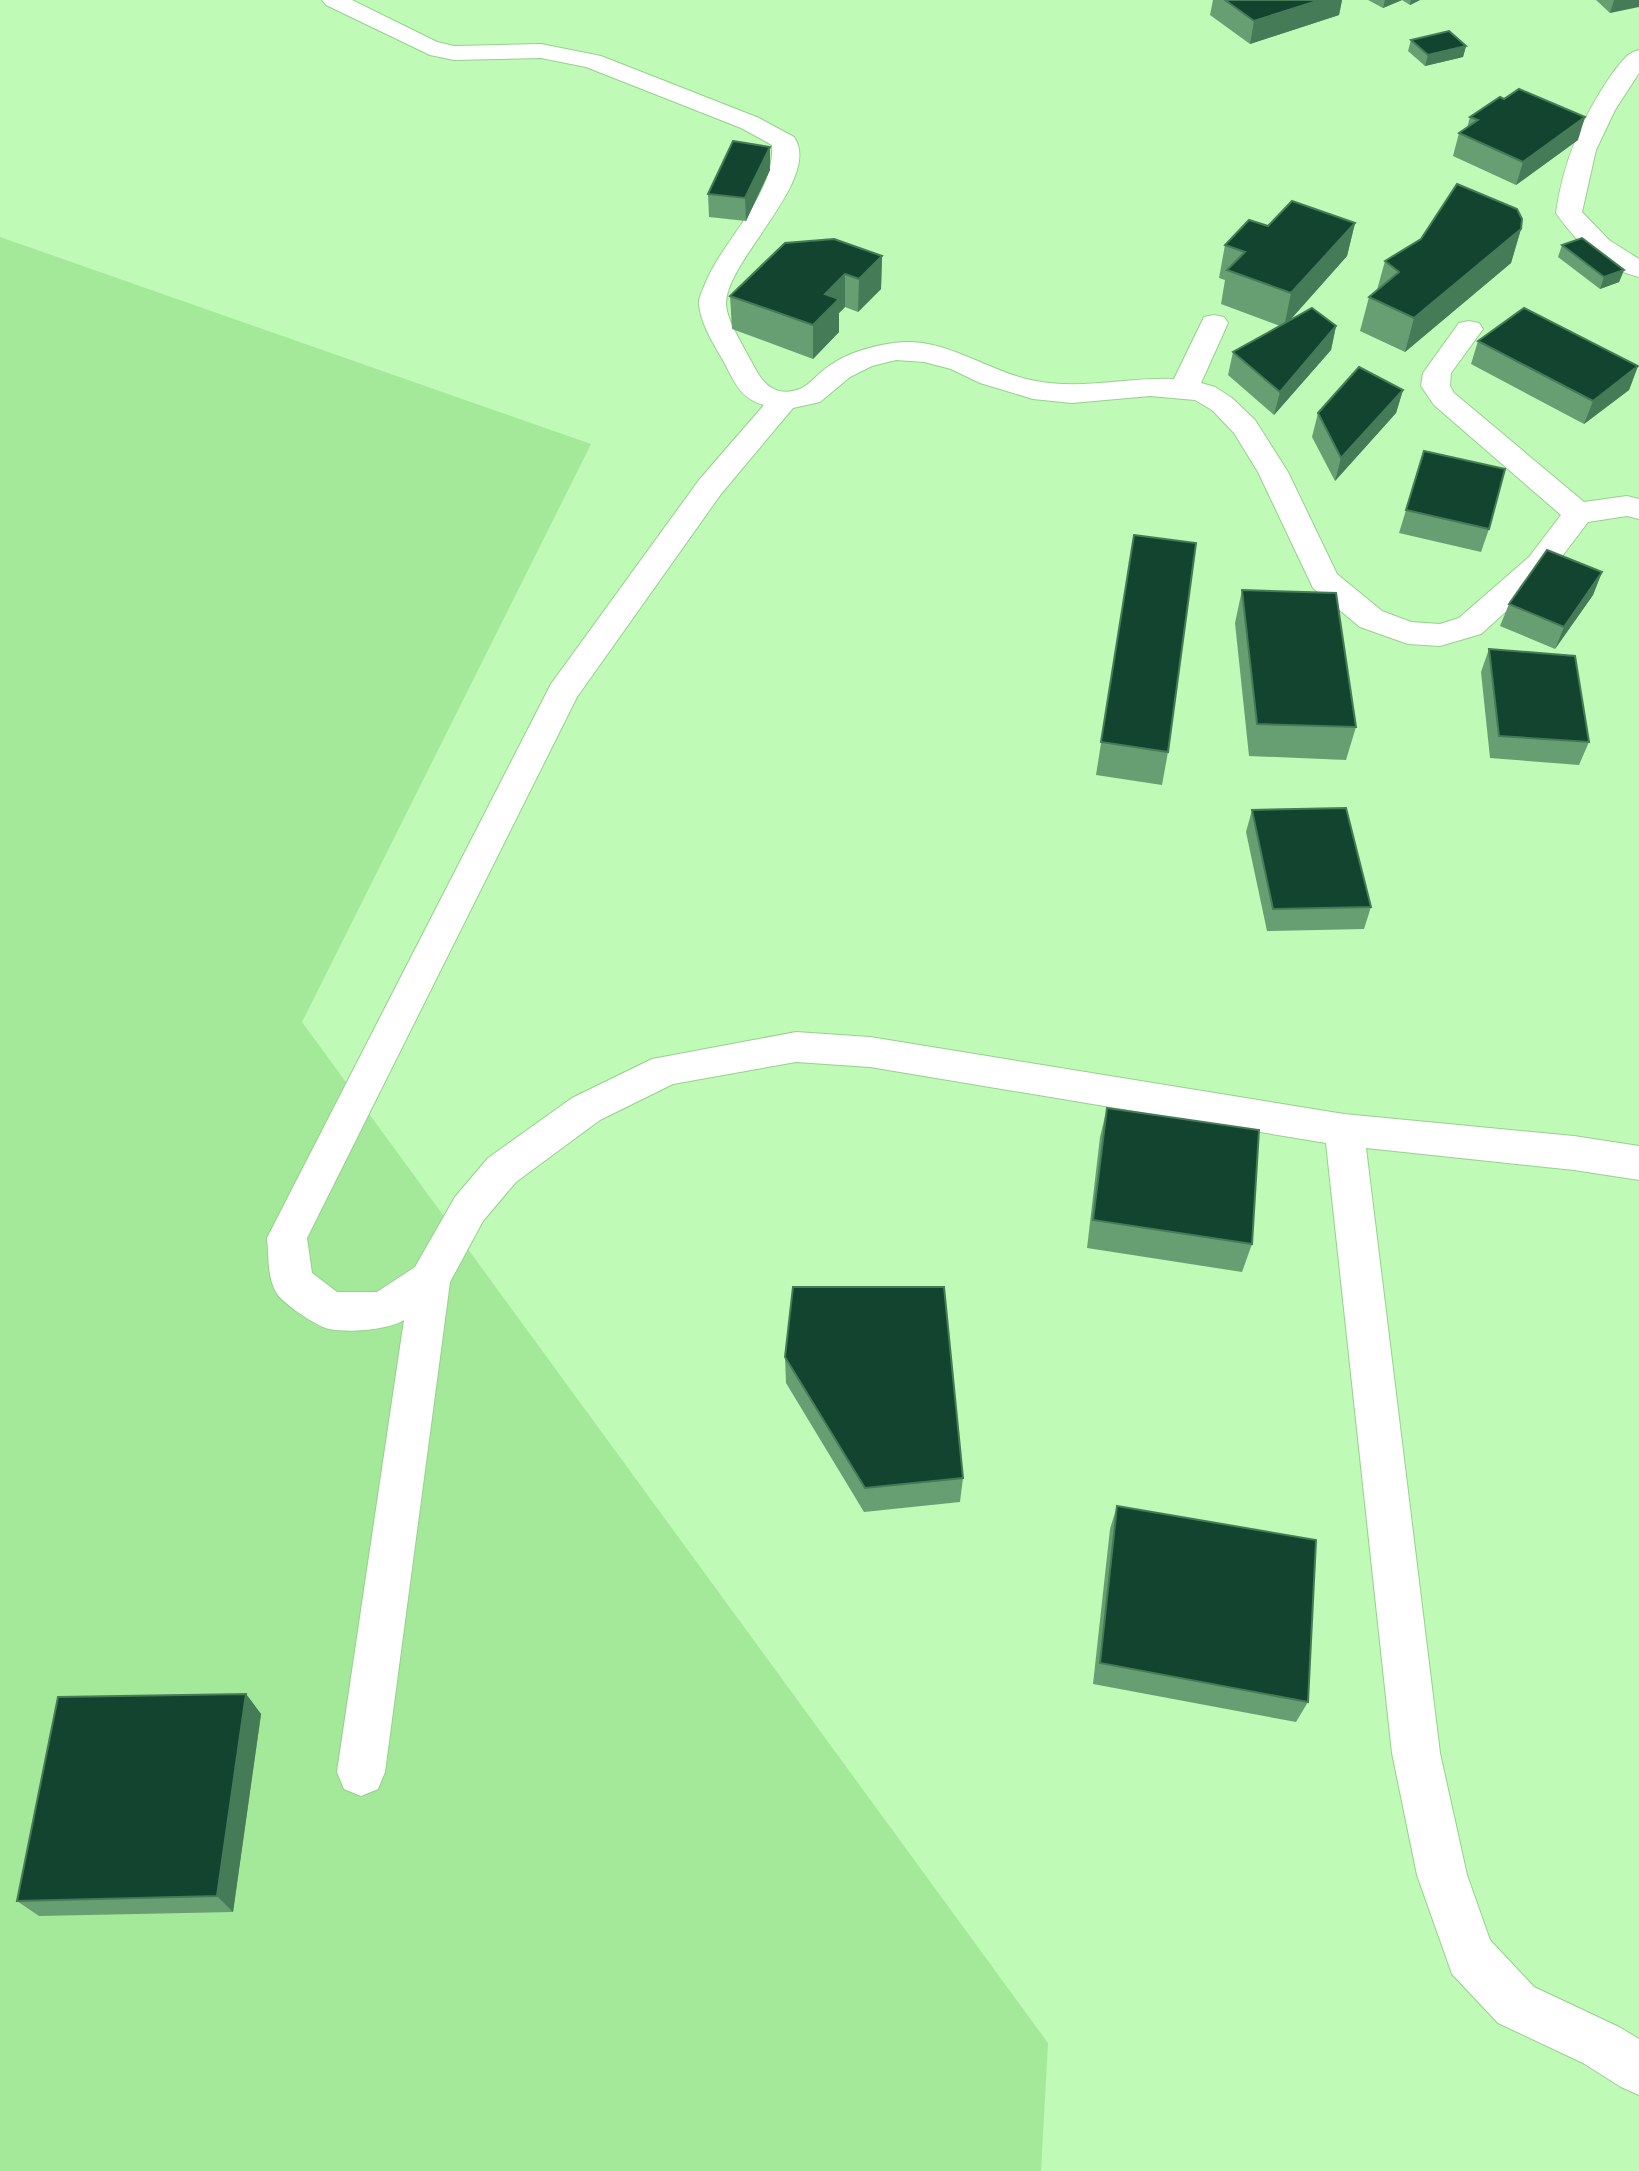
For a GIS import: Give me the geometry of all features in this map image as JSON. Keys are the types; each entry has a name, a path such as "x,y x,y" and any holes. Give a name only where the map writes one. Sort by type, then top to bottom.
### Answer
{"street":[{"path":"334,0 430,48 473,54 541,51 592,61 750,123 785,142 786,158 781,180 721,277 712,303 721,331 752,388 764,396 783,401 810,396 841,371 862,360 896,351 937,356 1033,390 1072,394 1150,387 1184,388 1205,393 1222,404 1245,427 1273,472 1324,580 1371,620 1408,632 1440,635 1470,626 1540,564 1578,513 1627,506 1639,509"},
{"path":"1639,57 1609,98 1591,136 1570,196 1569,213 1589,239 1620,261 1639,269"},
{"path":"1184,388 1214,323"},
{"path":"1469,329 1437,373 1435,386 1444,399 1578,513"},
{"path":"430,1280 384,1310 330,1311 292,1282 287,1238 563,692 710,486 783,401"},
{"path":"361,1772 430,1280 468,1209 502,1170 586,1109 666,1070 796,1047 870,1052 1344,1130 1574,1153 1639,1163"},
{"path":"1344,1130 1416,1753 1442,1875 1470,1956 1516,2005 1601,2046 1639,2069"}],"green space":[{"path":"0,237 591,444 302,1022 1048,2043 1041,2171 0,2171"}],"building":[{"path":"1225,0 1320,0 1254,21"},
{"path":"1449,31 1466,46 1428,55 1411,40"},
{"path":"1519,89 1585,117 1523,162 1459,133 1478,120 1470,117 1500,97 1504,99"},
{"path":"733,141 770,147 745,198 708,194"},
{"path":"1457,184 1517,209 1522,219 1521,229 1414,318 1369,297 1399,272 1385,261 1421,239"},
{"path":"1292,201 1355,223 1291,293 1227,270 1245,252 1225,245 1249,220 1268,226"},
{"path":"1582,238 1624,270 1604,277 1562,245"},
{"path":"834,239 882,256 859,279 845,274 825,294 839,299 813,325 730,296 785,243"},
{"path":"1312,308 1336,326 1280,392 1233,352"},
{"path":"1524,308 1638,366 1593,401 1478,341"},
{"path":"1359,367 1403,390 1341,458 1318,413"},
{"path":"1424,451 1505,469 1489,529 1406,510"},
{"path":"1134,535 1196,543 1168,752 1101,742"},
{"path":"1547,550 1602,572 1564,627 1509,604"},
{"path":"1242,590 1336,593 1356,727 1257,724"},
{"path":"1489,649 1575,656 1589,742 1499,736"},
{"path":"1346,808 1371,907 1273,909 1252,810"},
{"path":"1107,1108 1259,1130 1252,1244 1093,1220"},
{"path":"793,1287 944,1287 963,1478 865,1488 785,1357"},
{"path":"1117,1506 1316,1540 1308,1702 1100,1663"},
{"path":"246,1694 217,1896 17,1901 58,1697"}]}
